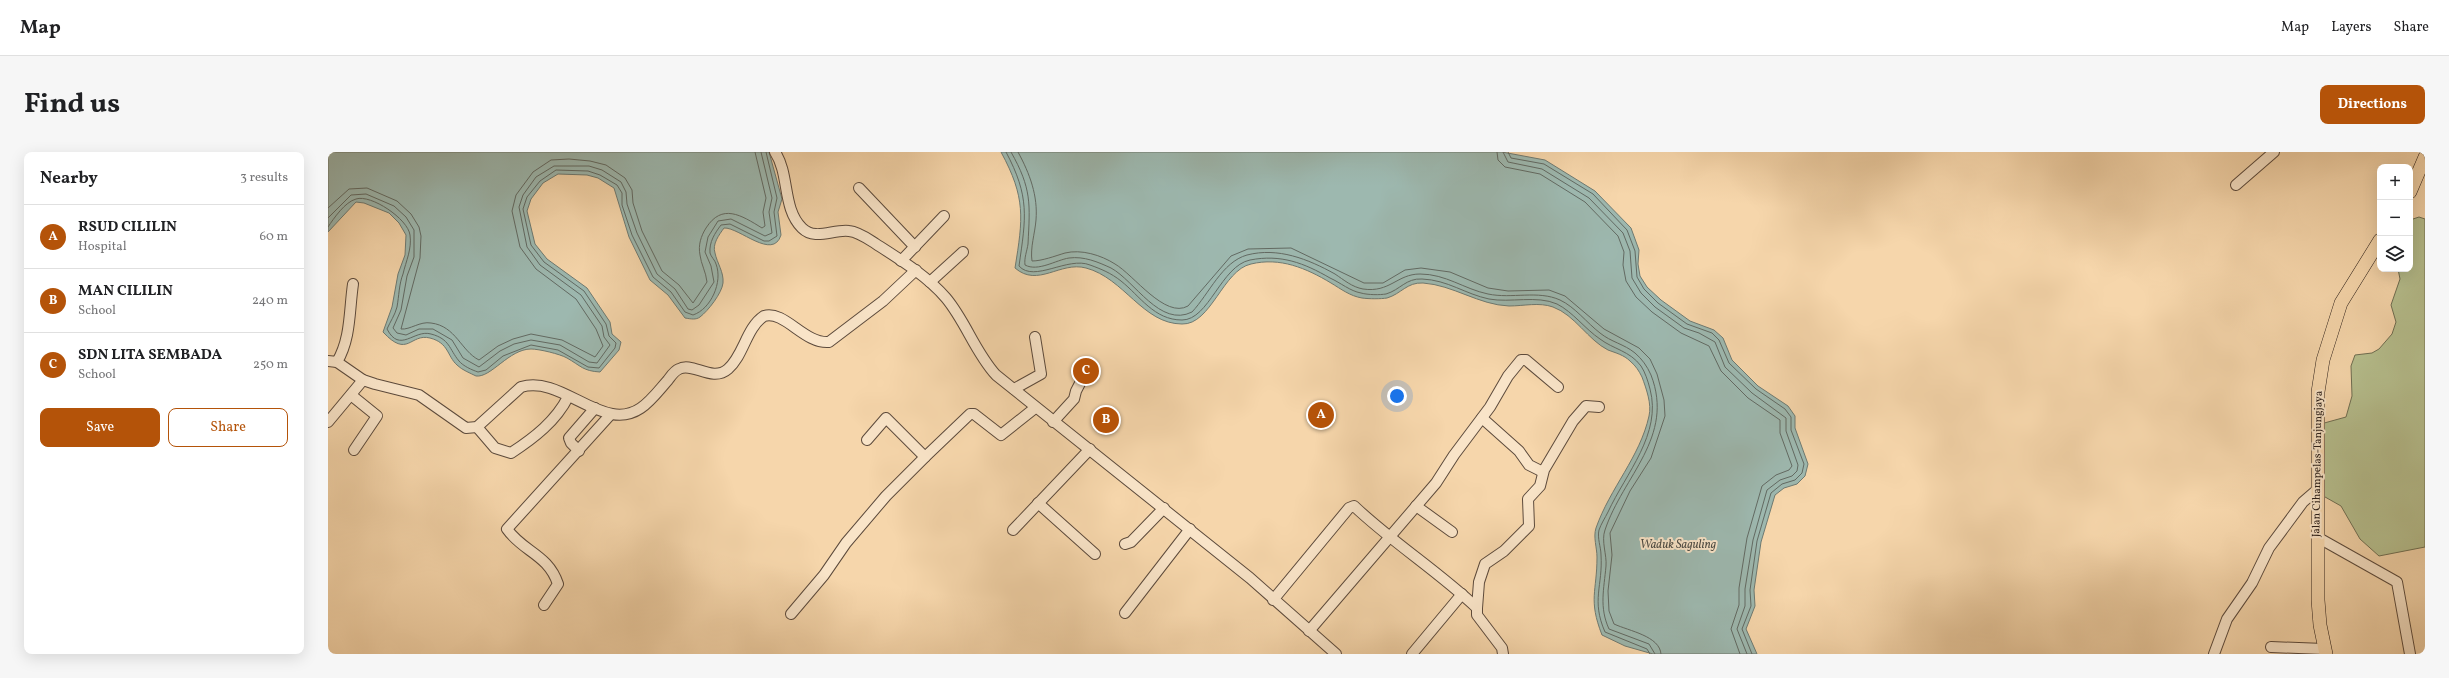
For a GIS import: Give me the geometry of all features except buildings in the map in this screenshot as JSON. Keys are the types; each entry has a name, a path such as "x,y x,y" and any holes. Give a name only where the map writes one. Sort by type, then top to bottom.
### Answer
{"main road":[{"path":"2413,185 2425,157"},
{"name":"Jalan Cihampelas-Tanjungjaya","path":"2325,651 2318,600 2317,537 2317,417 2323,360 2341,303 2377,245"}],"street":[{"path":"775,152 785,175 792,213 802,228 817,235 844,231 859,233 916,270 930,282 953,309 987,365 1035,408 1090,449 1164,508 1336,654"},
{"path":"2236,185 2274,152"},
{"path":"859,188 915,247"},
{"path":"901,261 944,216"},
{"path":"930,282 962,252"},
{"path":"353,284 348,336 345,348 333,362 363,380 395,391 416,394 466,428 477,427 521,387 539,384 611,414 622,415 636,413 677,370 682,368 711,374 723,372 729,369 754,326 764,316 776,316 813,340 829,342 883,301 916,270"},
{"path":"1014,389 1042,374 1035,337"},
{"path":"1309,630 1436,483 1482,418 1508,376 1523,359 1558,387"},
{"path":"1053,422 1074,399 1089,366"},
{"path":"328,422 363,380"},
{"path":"351,395 376,416 354,450"},
{"path":"477,427 495,448 511,452 553,420 560,412 568,397"},
{"path":"1503,654 1502,648 1477,615 1479,582 1485,564 1504,551 1529,526 1528,499 1540,486 1543,472 1573,421 1584,408 1590,405 1599,407"},
{"path":"579,451 571,443 569,438 595,408"},
{"path":"791,614 824,575 846,542 886,496 924,457 970,414 974,414 1001,435 1035,408"},
{"path":"544,605 558,584 550,566 507,530 611,414"},
{"path":"867,440 886,418 924,457"},
{"path":"1482,418 1519,451 1530,465 1543,472"},
{"path":"1013,530 1090,449"},
{"path":"2214,654 2227,619 2252,583 2269,548 2303,502 2318,489"},
{"path":"1038,503 1095,554"},
{"path":"1273,600 1352,505 1388,538 1462,594 1477,608"},
{"path":"1416,506 1452,532"},
{"path":"1125,544 1131,542 1164,508"},
{"path":"1125,613 1190,530"},
{"path":"2317,537 2397,582 2410,654"},
{"path":"1412,654 1462,594"},
{"path":"2271,647 2325,651"}],"green space":[{"path":"2419,217 2425,219 2425,547 2379,556 2360,539 2341,506 2318,493 2317,425 2346,417 2352,396 2351,366 2355,355 2372,353 2379,349 2392,334 2396,322 2391,305 2400,279 2399,272 2413,272 2413,219"}],"water":[{"path":"328,152 769,152 782,199 778,212 781,235 777,242 771,245 763,244 738,232 724,228 714,246 723,279 720,292 711,306 700,317 695,319 685,318 668,295 650,280 629,237 614,188 598,178 587,175 558,174 543,183 531,199 527,211 535,244 547,259 587,288 610,322 612,334 621,342 619,350 600,372 586,369 560,355 531,349 523,350 508,358 488,373 476,376 457,365 444,346 436,340 423,337 408,343 398,344 391,340 383,332 392,307 398,274 405,255 406,235 399,223 389,213 364,203 356,202 328,232"},
{"name":"Waduk Saguling","path":"1001,152 1502,152 1545,160 1595,191 1631,228 1639,250 1638,264 1640,276 1647,287 1661,300 1690,321 1714,330 1723,338 1732,360 1758,386 1788,406 1795,416 1795,428 1808,464 1805,476 1797,484 1784,488 1775,495 1761,542 1754,590 1755,606 1746,629 1757,654 1653,654 1625,646 1602,635 1595,613 1594,604 1597,569 1595,531 1609,499 1632,459 1645,431 1650,411 1649,401 1642,377 1634,365 1620,354 1601,346 1575,321 1561,311 1553,307 1542,305 1498,305 1445,287 1423,283 1408,286 1387,298 1362,298 1350,294 1312,273 1292,265 1262,262 1241,268 1232,276 1201,316 1192,322 1182,324 1168,322 1156,317 1145,309 1112,281 1099,273 1086,268 1067,268 1041,275 1032,275 1015,268 1021,221 1019,196 1015,182"}],"place":[{"name":"SDN LITA SEMBADA","path":"1086,371"},
{"name":"RSUD CILILIN","path":"1321,415"},
{"name":"MAN CILILIN","path":"1106,420"}]}
